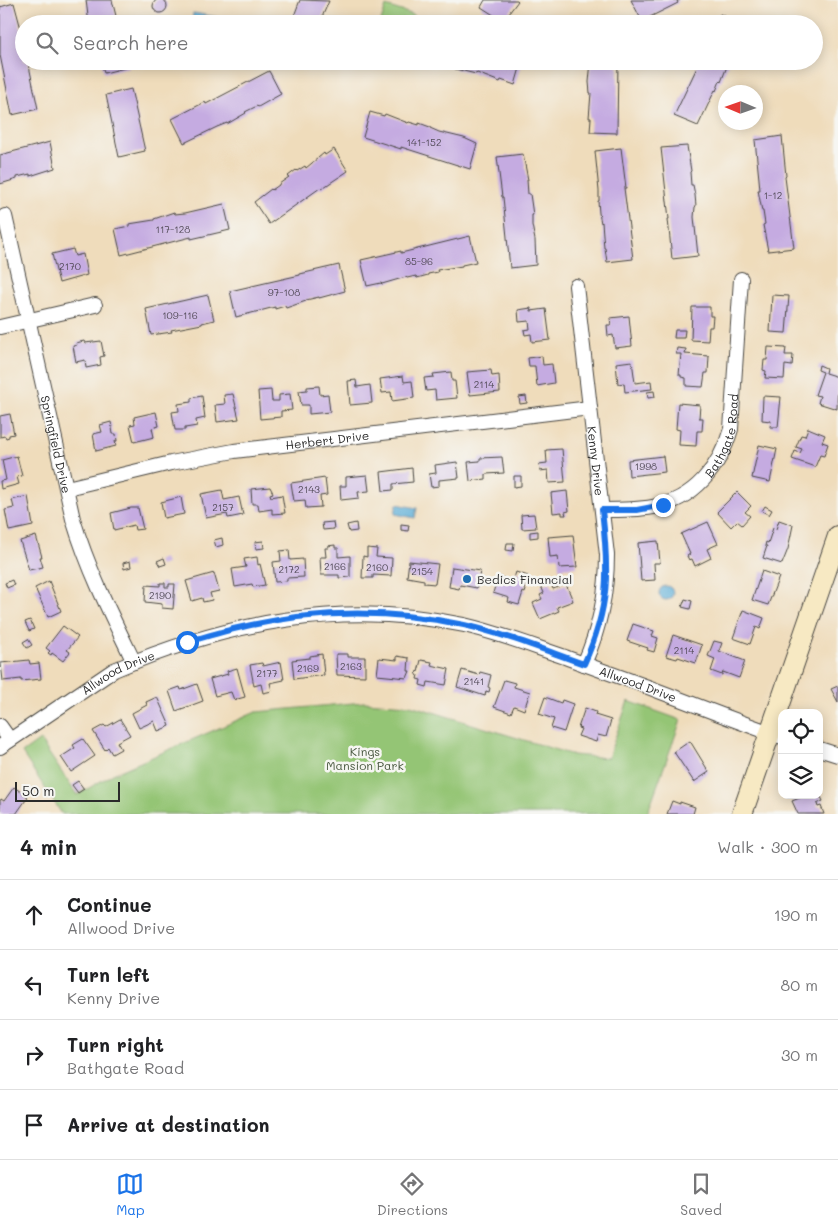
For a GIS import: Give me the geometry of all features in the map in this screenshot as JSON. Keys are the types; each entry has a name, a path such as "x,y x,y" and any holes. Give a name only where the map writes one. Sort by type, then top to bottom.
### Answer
{"street":[{"name":"Springfield Drive","path":"5,216 73,519 82,550 94,579 134,662"},
{"name":"Bathgate Road","path":"602,510 637,510 655,507 672,501 694,488 708,476 718,462 726,446 731,429 741,279"},
{"name":"Kenny Drive","path":"576,286 607,554 606,592 598,629 584,664"},
{"path":"0,327 96,305"},
{"name":"Herbert Drive","path":"67,488 171,463 234,451 590,408"},
{"path":"742,814 776,735 838,536"},
{"name":"Allwood Drive","path":"5,744 114,670 134,662 187,642 239,628 292,618 335,614 378,614 422,618 465,626 507,637 776,735"},
{"path":"0,726 5,744"},
{"path":"823,750 838,756"}],"green space":[{"path":"386,6 414,15 383,15"},
{"name":"Kings Mansion Park","path":"628,701 681,720 647,814 62,814 22,753 40,740 77,795 113,774 256,712 364,702 410,705 573,755 608,758"}],"water":[{"path":"397,504 417,508 415,518 395,514"},
{"path":"663,586 669,586 673,593 669,600 663,600 659,596 659,590"}],"building":[{"path":"160,-1 165,1 167,6 165,11 160,13 155,11 153,6 155,1"},
{"path":"86,0 112,0 116,15 88,15"},
{"path":"300,0 329,1 323,15 294,15"},
{"path":"485,0 518,1 508,15 494,15 481,7"},
{"path":"631,0 680,0 677,1 678,3 654,15 639,15"},
{"path":"14,3 17,15 15,15 15,70 30,70 38,109 12,115 0,55 0,7"},
{"path":"103,70 116,70 104,73"},
{"path":"459,70 519,70 515,85"},
{"path":"590,70 618,70 617,133 590,132 591,93 589,82"},
{"path":"696,70 726,70 721,82 715,90 698,126 674,116"},
{"path":"269,71 281,94 245,112 227,124 184,143 172,119 205,102 206,104"},
{"path":"131,89 145,151 119,157 106,95"},
{"path":"370,112 384,116 385,114 408,123 419,125 419,123 439,132 464,138 477,144 470,169 363,137"},
{"path":"782,136 794,248 768,251 763,225 765,224 763,211 758,190 760,190 755,140"},
{"path":"50,142 55,168 30,176 30,174 17,177 17,179 0,184 0,155"},
{"path":"687,146 691,185 693,185 695,195 694,217 698,256 672,259 661,148"},
{"path":"621,148 633,259 607,262 602,222 599,213 595,151"},
{"path":"334,149 348,171 269,224 254,202 279,185 296,170 305,166 306,168 324,153 325,155"},
{"path":"523,154 528,180 528,194 530,194 533,215 532,225 536,265 510,268 497,157"},
{"path":"224,204 230,230 191,239 191,237 121,255 115,229 129,226 129,224 154,220 174,212 175,214 185,213"},
{"path":"470,236 476,262 437,270 438,272 417,278 416,276 406,277 367,286 361,260 401,251 401,253"},
{"path":"73,249 75,256 83,254 87,275 59,283 52,254"},
{"path":"339,265 345,291 306,300 286,308 285,306 275,309 275,307 236,317 230,291"},
{"path":"208,295 214,320 171,330 172,332 151,335 146,309"},
{"path":"772,295 789,296 786,333 770,332"},
{"path":"692,307 710,307 710,316 713,316 712,327 709,327 708,341 691,340"},
{"path":"531,308 531,311 546,309 550,340 532,342 531,334 525,335 524,330 530,329 529,321 519,322 518,310"},
{"path":"629,316 632,346 615,348 613,335 608,336 607,325 611,325 610,318"},
{"path":"675,330 685,330 684,338 674,338"},
{"path":"84,341 85,343 101,341 104,356 100,357 101,365 86,368 85,360 76,362 73,346"},
{"path":"768,347 786,348 785,355 793,355 792,366 785,365 784,379 765,378 766,371 763,370 764,360 767,360"},
{"path":"677,348 686,349 685,354 709,356 708,373 705,373 703,387 686,386 686,378 679,375 681,354 676,354"},
{"path":"542,356 543,365 552,364 554,383 537,386 535,366 529,366 528,358"},
{"path":"632,361 635,383 651,381 652,389 625,392 624,383 618,384 616,363"},
{"path":"819,365 826,368 825,373 838,377 837,409 818,403 820,396 815,395 823,372 818,370"},
{"path":"491,370 492,376 499,375 500,392 470,395 467,372"},
{"path":"451,372 452,381 455,381 457,398 436,400 435,390 426,391 424,378 434,377 433,374"},
{"path":"403,376 404,382 412,381 414,398 392,401 391,392 382,393 380,379"},
{"path":"356,380 357,387 370,385 372,403 350,405 348,381"},
{"path":"319,386 320,395 328,394 330,412 309,414 309,405 301,405 299,391 307,390 307,387"},
{"path":"271,390 272,401 279,401 279,395 290,394 292,410 281,411 281,417 260,419 258,391"},
{"path":"654,391 655,397 648,398 647,392"},
{"path":"233,394 239,419 217,422 215,405 225,404 224,395"},
{"path":"202,396 205,418 196,420 197,426 185,428 185,430 175,430 172,412 179,411 178,404 191,402 191,398"},
{"path":"526,396 527,403 520,404 519,397"},
{"path":"763,396 781,397 778,427 770,427 771,421 762,420"},
{"path":"678,403 700,405 699,418 703,418 702,431 697,431 696,446 679,445 680,430 676,429"},
{"path":"156,412 159,426 152,428 154,437 134,442 130,425 135,424 134,417"},
{"path":"10,414 14,434 6,438 5,436 0,437 0,416"},
{"path":"111,422 113,434 116,434 116,446 96,451 93,434 102,432 100,425"},
{"path":"808,428 825,435 822,442 828,444 824,456 820,455 815,467 792,459 795,451 800,453 802,449 796,447 801,435 805,436"},
{"path":"759,445 777,449 770,482 752,478"},
{"path":"562,449 565,482 549,483 548,470 540,471 539,464 547,463 546,450"},
{"path":"17,456 22,476 17,477 19,484 1,489 0,481 6,480 2,460"},
{"path":"663,456 665,472 629,476 628,460"},
{"path":"502,457 504,473 486,474 486,479 470,481 468,462 480,461 480,458"},
{"path":"457,462 459,478 439,480 439,486 431,487 429,474 436,473 435,465"},
{"path":"412,468 413,482 393,484 393,490 383,491 381,472"},
{"path":"367,475 369,491 358,492 359,498 341,500 340,486 346,486 346,477"},
{"path":"514,476 521,476 521,486 514,487"},
{"path":"325,478 327,495 320,496 321,507 306,508 305,500 294,501 291,483"},
{"path":"270,487 273,493 270,494 271,497 282,495 285,513 272,514 272,509 259,511 258,504 252,504 251,489"},
{"path":"222,490 224,500 239,497 243,515 228,518 227,514 206,518 201,494"},
{"path":"567,491 569,511 565,512 566,515 562,515 562,512 553,513 551,493"},
{"path":"737,492 751,506 745,512 750,516 742,525 737,521 731,527 717,512"},
{"path":"28,496 33,526 9,531 5,510 14,508 12,500"},
{"path":"181,497 184,514 164,518 161,502"},
{"path":"765,506 772,510 769,515 762,511"},
{"path":"138,508 143,529 135,530 134,525 114,530 111,513"},
{"path":"534,514 536,528 522,529 521,515"},
{"path":"779,520 793,525 788,549 782,564 763,558 767,546 765,546 766,542 768,543 773,528 776,529"},
{"path":"333,522 334,529 323,530 322,523"},
{"path":"708,522 718,544 707,549 711,558 695,566 692,559 689,560 687,556 690,554 681,534"},
{"path":"356,523 357,531 349,532 347,525"},
{"path":"401,524 409,525 408,531 401,530"},
{"path":"538,531 538,537 530,538 530,532"},
{"path":"573,535 577,567 559,568 558,556 550,557 548,537"},
{"path":"36,536 43,567 29,570 20,541"},
{"path":"222,538 223,545 216,547 214,540"},
{"path":"263,541 264,548 256,549 255,542"},
{"path":"658,541 660,563 654,563 655,580 641,581 638,543"},
{"path":"507,543 514,543 513,551 506,550"},
{"path":"335,545 335,548 338,548 338,557 350,556 350,577 339,578 339,575 321,575 320,557 326,557 325,548"},
{"path":"367,548 377,549 376,557 392,558 391,576 373,575 373,578 362,578 363,556 367,557"},
{"path":"289,550 290,560 303,559 304,577 287,578 287,581 275,582 273,562 281,561 280,551"},
{"path":"257,557 265,585 253,587 252,584 235,587 232,569 246,567 244,559"},
{"path":"164,558 166,564 160,566 157,561"},
{"path":"130,561 131,567 124,569 123,563"},
{"path":"409,561 438,564 435,584 424,583 424,580 407,577"},
{"path":"452,567 480,571 477,588 460,585 459,589 449,587"},
{"path":"762,571 779,577 768,605 752,600"},
{"path":"516,572 528,576 524,589 526,590 525,593 523,592 519,605 508,602 509,598 493,593 498,576 513,581"},
{"path":"214,573 219,591 210,593 212,600 203,602 202,598 192,601 186,581"},
{"path":"12,580 14,585 7,588 5,583"},
{"path":"49,581 61,611 48,617 35,588"},
{"path":"550,582 553,589 566,584 573,601 557,607 559,611 540,619 533,603 542,599 540,595 544,593 541,586"},
{"path":"160,583 165,583 165,587 169,587 169,584 175,584 173,609 162,608 162,604 145,602 146,585 160,586"},
{"path":"685,599 692,601 690,609 682,607"},
{"path":"743,610 764,618 760,629 756,627 750,644 733,638"},
{"path":"30,620 34,629 29,631 25,622"},
{"path":"633,624 654,631 652,636 658,638 654,652 627,641"},
{"path":"63,626 78,637 67,650 70,652 63,661 52,653 51,655 48,653 50,651 46,648"},
{"path":"673,635 702,645 696,663 678,657 677,659 666,656"},
{"path":"28,639 32,645 27,648 23,642"},
{"path":"714,641 722,643 719,651 745,661 739,678 723,672 722,675 711,671 715,659 708,656"},
{"path":"322,654 324,675 294,679 292,660 310,658 310,656"},
{"path":"336,654 348,654 348,657 365,657 365,676 337,675"},
{"path":"397,656 409,658 408,671 410,671 407,678 377,675 379,658 397,660"},
{"path":"29,660 30,664 39,663 41,679 3,681 1,663"},
{"path":"421,660 432,662 431,665 449,669 446,685 428,682 427,687 420,685 421,680 417,679 418,675 416,675"},
{"path":"281,662 284,680 270,683 272,691 263,693 261,684 254,686 250,665 262,663 263,666"},
{"path":"237,668 245,697 234,700 231,692 215,696 210,679 228,674 227,671"},
{"path":"462,670 479,675 480,672 491,675 488,687 490,688 489,692 486,691 485,696 457,687"},
{"path":"504,680 515,683 514,687 530,692 524,710 514,706 511,713 494,707"},
{"path":"197,684 203,701 176,711 169,691 180,687 181,690"},
{"path":"838,686 838,702 831,689"},
{"path":"157,697 170,726 158,731 154,721 139,728 132,713 147,705 146,702"},
{"path":"545,697 561,703 562,700 573,704 564,732 551,728 554,719 539,714"},
{"path":"585,708 596,712 595,715 611,720 606,737 598,735 596,742 578,736 581,729 578,728"},
{"path":"120,719 130,735 117,742 121,749 112,754 108,747 105,750 93,731 104,725 106,727"},
{"path":"83,739 95,756 71,772 61,757 75,748 73,745"},
{"path":"690,741 709,772 694,782 674,752"},
{"path":"78,781 84,789 78,793 72,785"},
{"path":"14,787 28,797 16,814 0,814 1,799 4,801"},
{"path":"797,799 822,799 823,801 817,804 818,807 821,806 824,814 798,814 792,801"},
{"path":"672,801 695,807 693,814 667,814"}],"place":[{"name":"Bedics Financial","path":"467,579"}],"route":[{"path":"187,642 239,628 292,618 335,614 378,614 422,618 465,626 507,637 584,664 598,629 606,592 607,554 602,510 637,510 663,505"}]}
